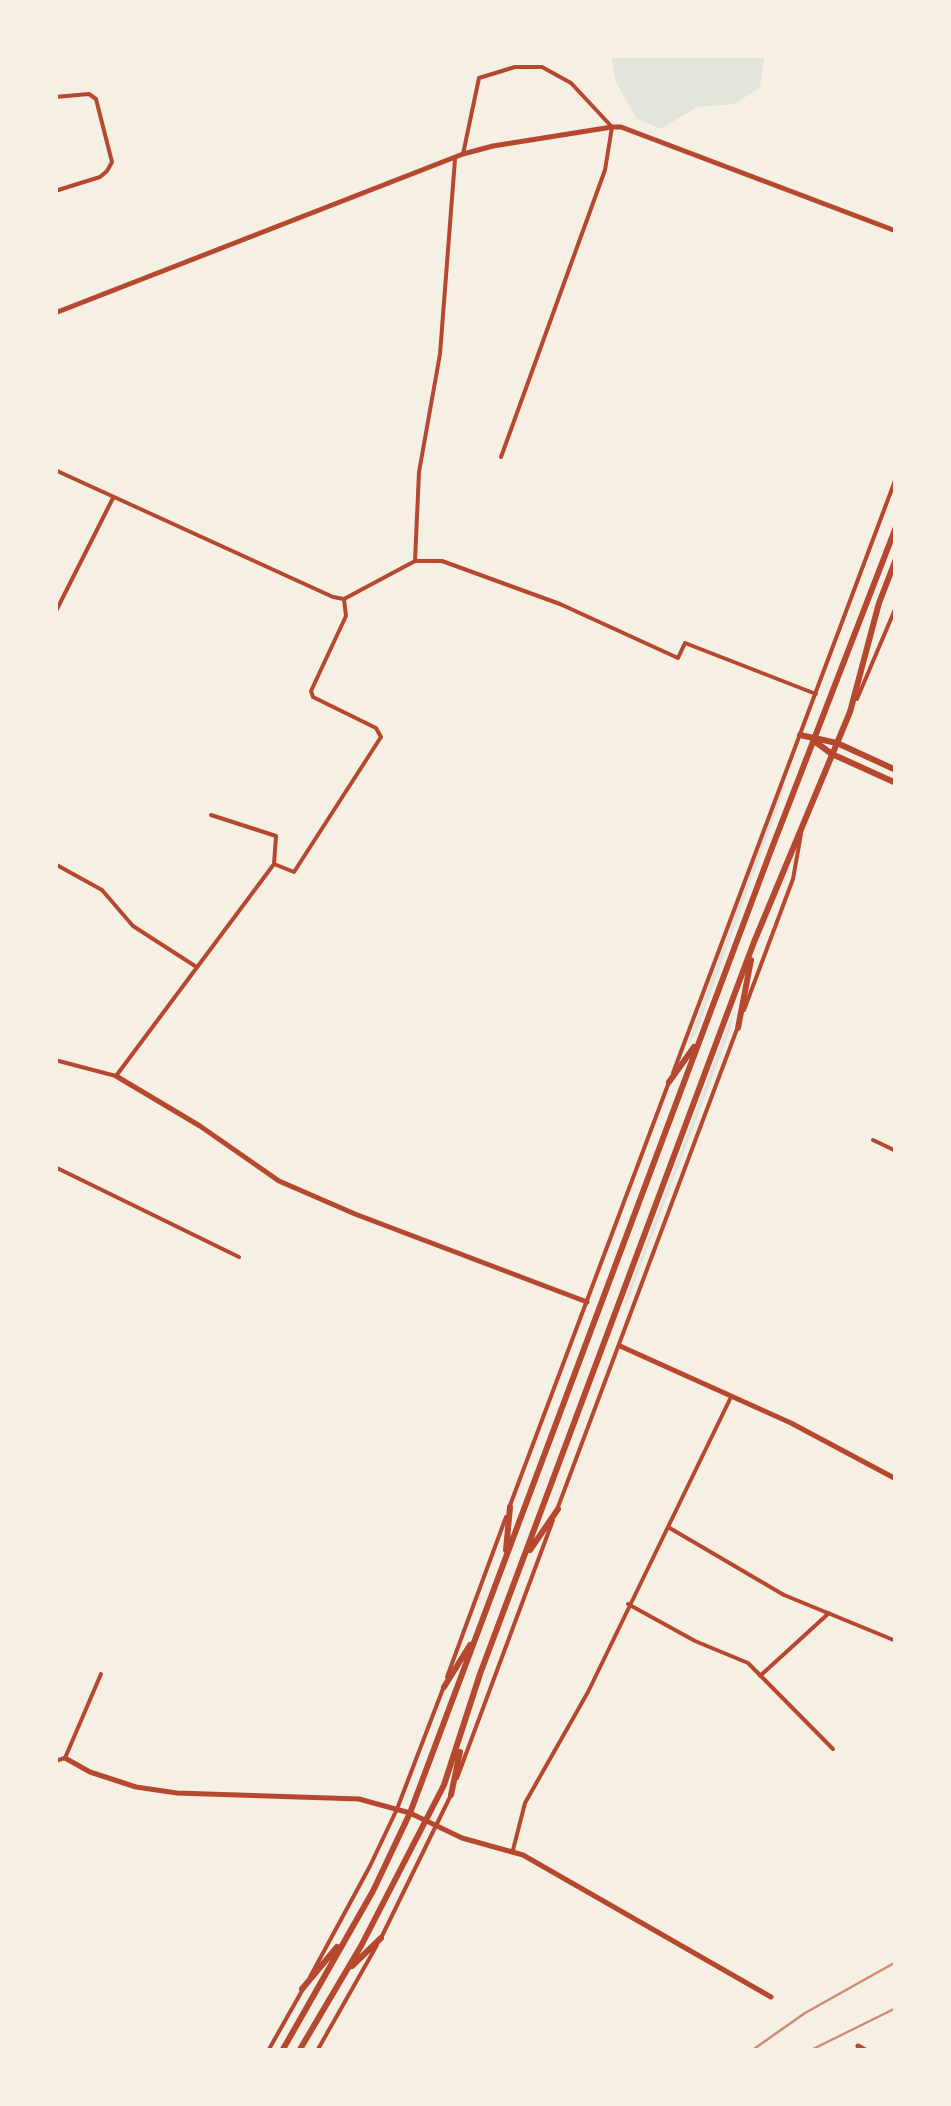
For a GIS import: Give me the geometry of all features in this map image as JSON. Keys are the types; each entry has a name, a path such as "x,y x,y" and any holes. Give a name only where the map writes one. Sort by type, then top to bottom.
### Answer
{"main road":[{"path":"282,2051 351,1930 410,1813 896,527"},
{"path":"298,2051 344,1974 444,1784 480,1674 754,942 850,712 879,603 896,559"},
{"path":"800,735 837,744 896,770"},
{"path":"813,740 832,754 896,783"},
{"path":"738,1028 754,942"},
{"path":"669,1082 701,1038"},
{"path":"504,1562 510,1506"},
{"path":"522,1564 558,1509"},
{"path":"444,1687 479,1631"},
{"path":"451,1795 465,1726"},
{"path":"302,1990 351,1930"},
{"path":"344,1974 381,1938"}],"street":[{"path":"464,154 479,78 515,67 542,67 571,83 612,127"},
{"path":"55,96 89,94 96,99 112,162 100,176 55,192"},
{"path":"502,457 604,170 612,127"},
{"path":"55,313 464,154 612,127 621,127 896,232"},
{"path":"415,561 419,472 440,354 455,158"},
{"path":"55,470 271,572 344,599 415,561 442,561 560,604 678,658 685,642 816,694"},
{"path":"268,2051 363,1879 397,1808 896,478"},
{"path":"55,614 113,498"},
{"path":"274,864 294,872 381,738 376,728 313,697 311,691 346,616 344,599"},
{"path":"850,712 896,607"},
{"path":"116,1076 274,864 276,836 211,815"},
{"path":"316,2051 381,1938 451,1795 793,880 802,830"},
{"path":"55,864 102,890 133,926 196,967"},
{"path":"55,1060 116,1076 200,1126 279,1181 354,1214 587,1302"},
{"path":"874,1140 896,1151"},
{"path":"55,1167 239,1256"},
{"path":"620,1346 791,1423 896,1479"},
{"path":"513,1850 525,1803 588,1692 732,1396"},
{"path":"668,1526 784,1595 896,1641"},
{"path":"628,1604 695,1642 748,1662 833,1749"},
{"path":"760,1676 828,1613"},
{"path":"65,1758 102,1674"},
{"path":"55,1761 65,1758 90,1772 136,1787 178,1793 359,1799 397,1808 462,1838 513,1850 771,1997"},
{"path":"858,2046 866,2051"}],"shaded area":[{"path":"611,55 765,55 760,87 735,104 697,107 661,129 637,119 616,82"},
{"path":"786,785 697,1031 687,1046 782,786"},
{"path":"734,1009 731,1028 626,1305 624,1303"}],"railway":[{"path":"751,2051 805,2013 896,1962"},
{"path":"809,2051 896,2008"}]}
